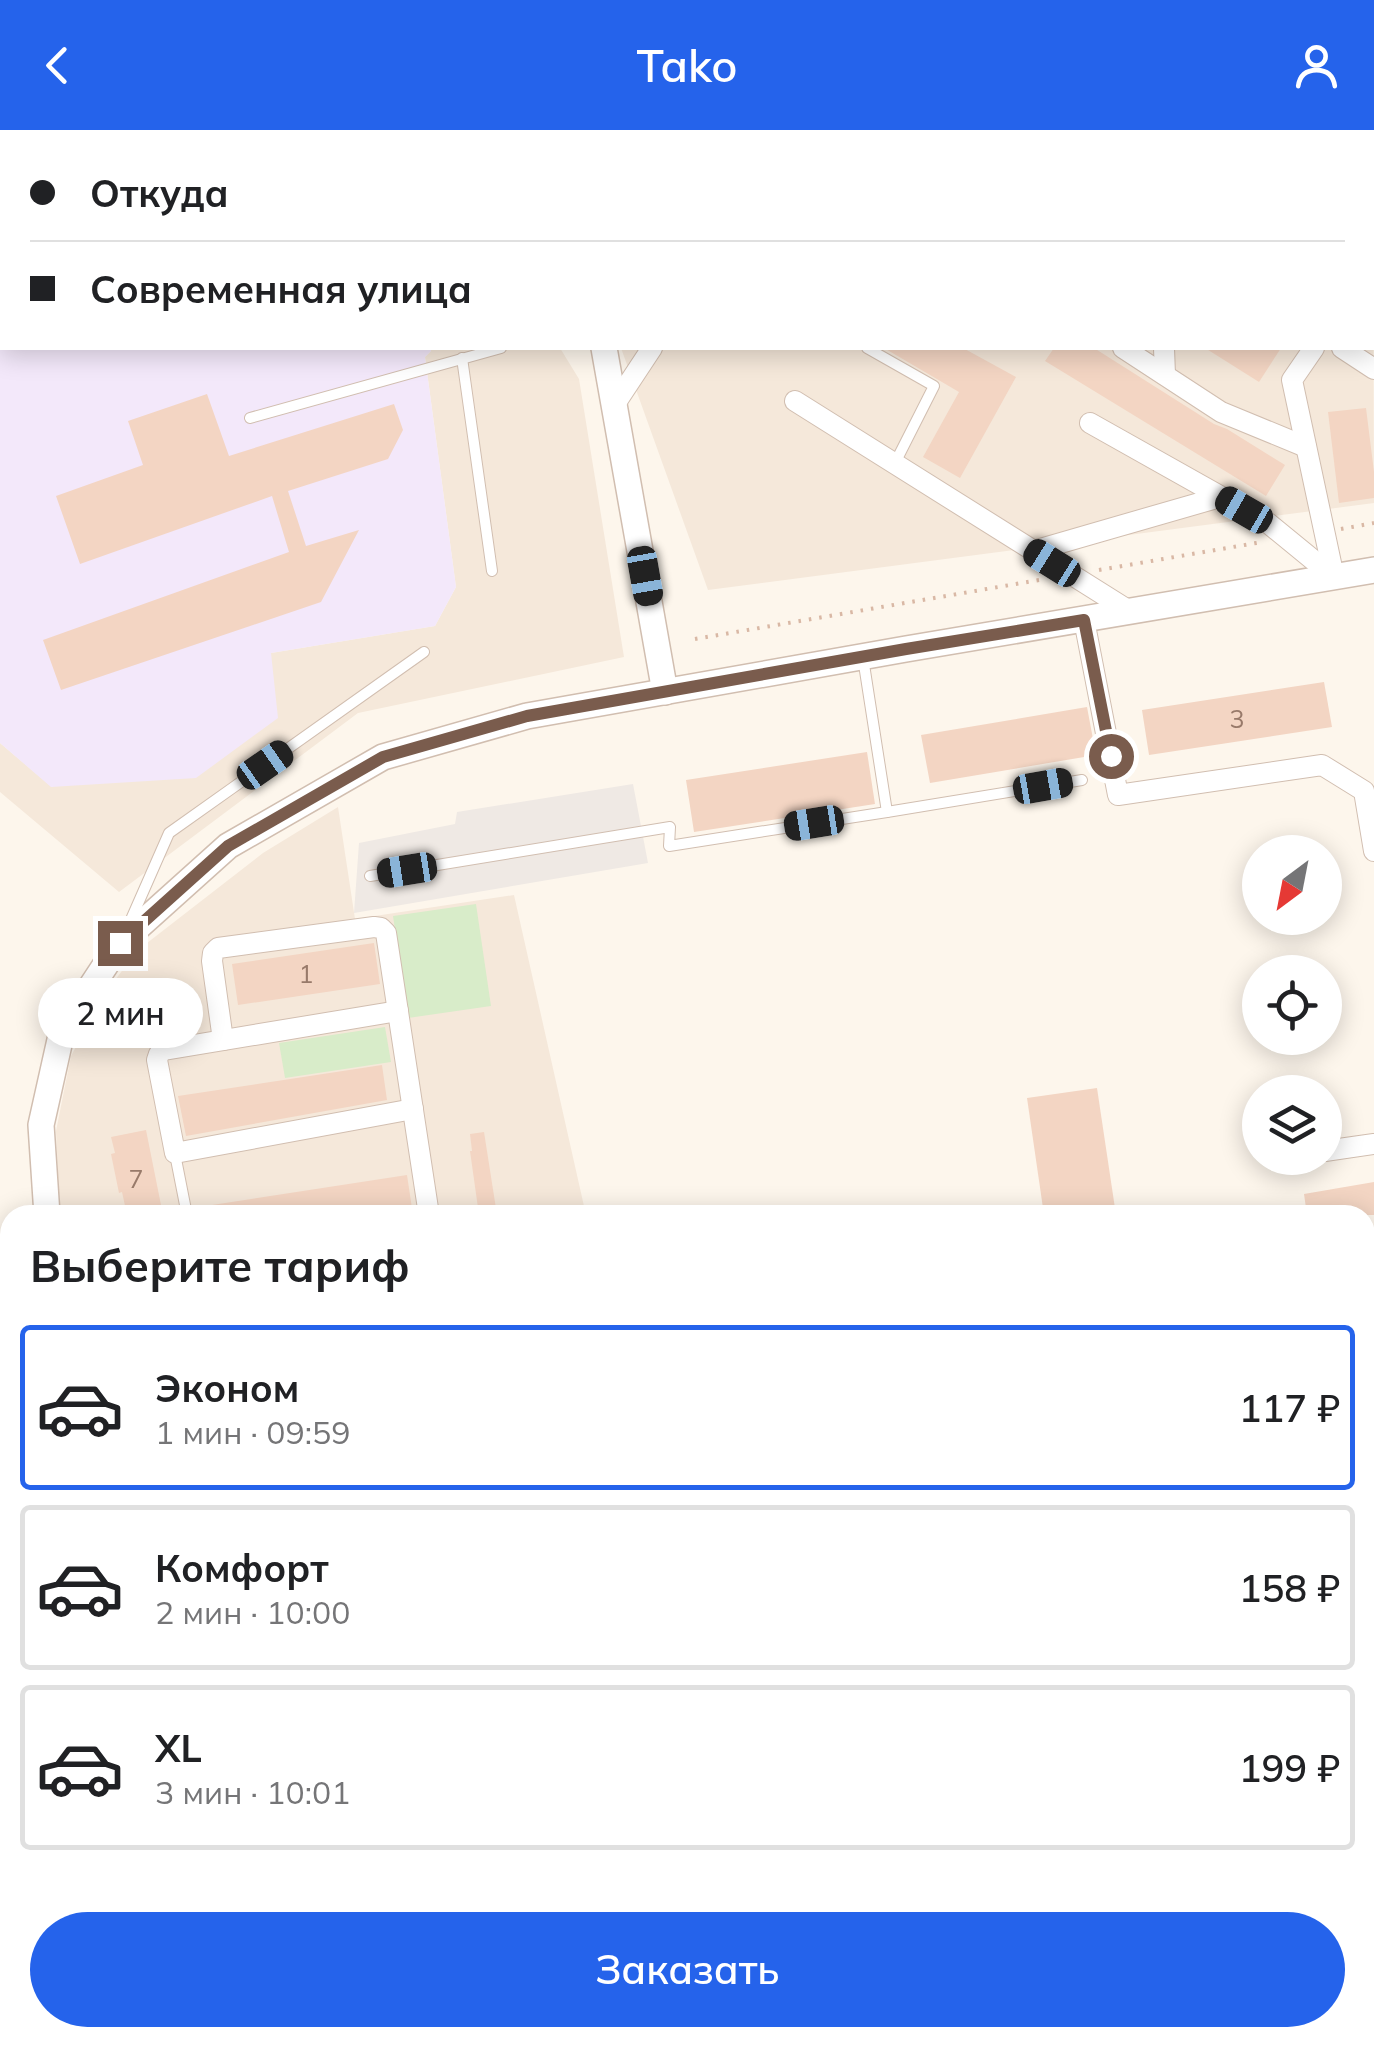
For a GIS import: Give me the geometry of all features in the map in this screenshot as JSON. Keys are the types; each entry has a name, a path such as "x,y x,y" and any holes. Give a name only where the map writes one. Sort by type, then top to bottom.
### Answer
{"street":[{"path":"604,350 665,692"},
{"path":"615,404 651,350"},
{"path":"1125,350 1221,412 1306,447"},
{"path":"1164,350 1165,375"},
{"path":"1313,350 1292,380 1334,577"},
{"path":"1345,350 1374,369"},
{"path":"795,401 1131,612"},
{"path":"1090,423 1268,524 1334,577"},
{"path":"1033,551 1220,496"},
{"path":"46,1205 41,1125 62,1030 120,943 228,846 383,757 527,716 1374,570"},
{"path":"1084,620 1118,795 1322,764 1364,791 1374,851"},
{"path":"223,1040 212,960 218,948 381,928 386,933 427,1205"},
{"path":"398,1011 164,1050 157,1060 175,1153 413,1109"},
{"path":"1342,1149 1374,1144"}],"lane":[{"path":"250,418 493,350"},
{"path":"871,350 934,386 894,464"},
{"path":"462,358 492,570"},
{"path":"120,943 170,833 424,652"},
{"path":"863,656 887,812"},
{"path":"370,876 670,827 670,846 1082,780"},
{"path":"175,1153 185,1205"}],"path":[{"path":"1324,532 1374,523"},
{"path":"695,639 1286,538"}],"shaded area":[{"path":"0,350 431,350 425,357 456,587 435,626 271,653 278,718 196,778 51,787 0,743"},
{"path":"561,350 579,379 624,657 358,713 119,892 0,792 0,743 52,787 271,653 435,626 456,587 425,357 431,351"},
{"path":"622,350 1374,350 1374,503 708,590"},
{"path":"633,784 648,863 354,913 359,843 455,824 457,812"},
{"path":"338,807 355,919 514,895 584,1205 60,1205 56,1131 71,1056 105,993 138,950 263,853"}],"green space":[{"path":"476,904 491,1006 408,1018 393,916"},
{"path":"385,1027 391,1062 285,1078 279,1043"}],"building":[{"path":"887,350 967,350 1016,377 960,478 923,457 959,392"},
{"path":"1053,350 1097,350 1285,465 1266,496 1045,361"},
{"path":"1208,350 1280,350 1259,382"},
{"path":"207,394 229,456 394,404 403,430 388,459 288,491 306,546 359,530 321,602 61,690 43,640 289,552 272,496 80,564 56,496 143,465 128,421"},
{"path":"1366,408 1374,498 1339,503 1328,412"},
{"path":"1324,682 1332,727 1149,755 1142,710"},
{"path":"1087,707 1096,755 930,783 921,735"},
{"path":"867,752 875,804 694,832 686,780"},
{"path":"374,943 380,984 238,1005 232,964"},
{"path":"382,1065 387,1100 186,1136 178,1096"},
{"path":"1097,1088 1115,1205 1043,1205 1027,1098"},
{"path":"146,1130 161,1205 125,1205 111,1154 115,1153 111,1137"},
{"path":"484,1132 495,1205 478,1205 470,1134"},
{"path":"407,1175 412,1205 212,1205"},
{"path":"1374,1182 1374,1205 1306,1205 1304,1194"}],"route":[{"path":"120,943 228,846 383,757 527,716 1084,620 1111,756"}]}
